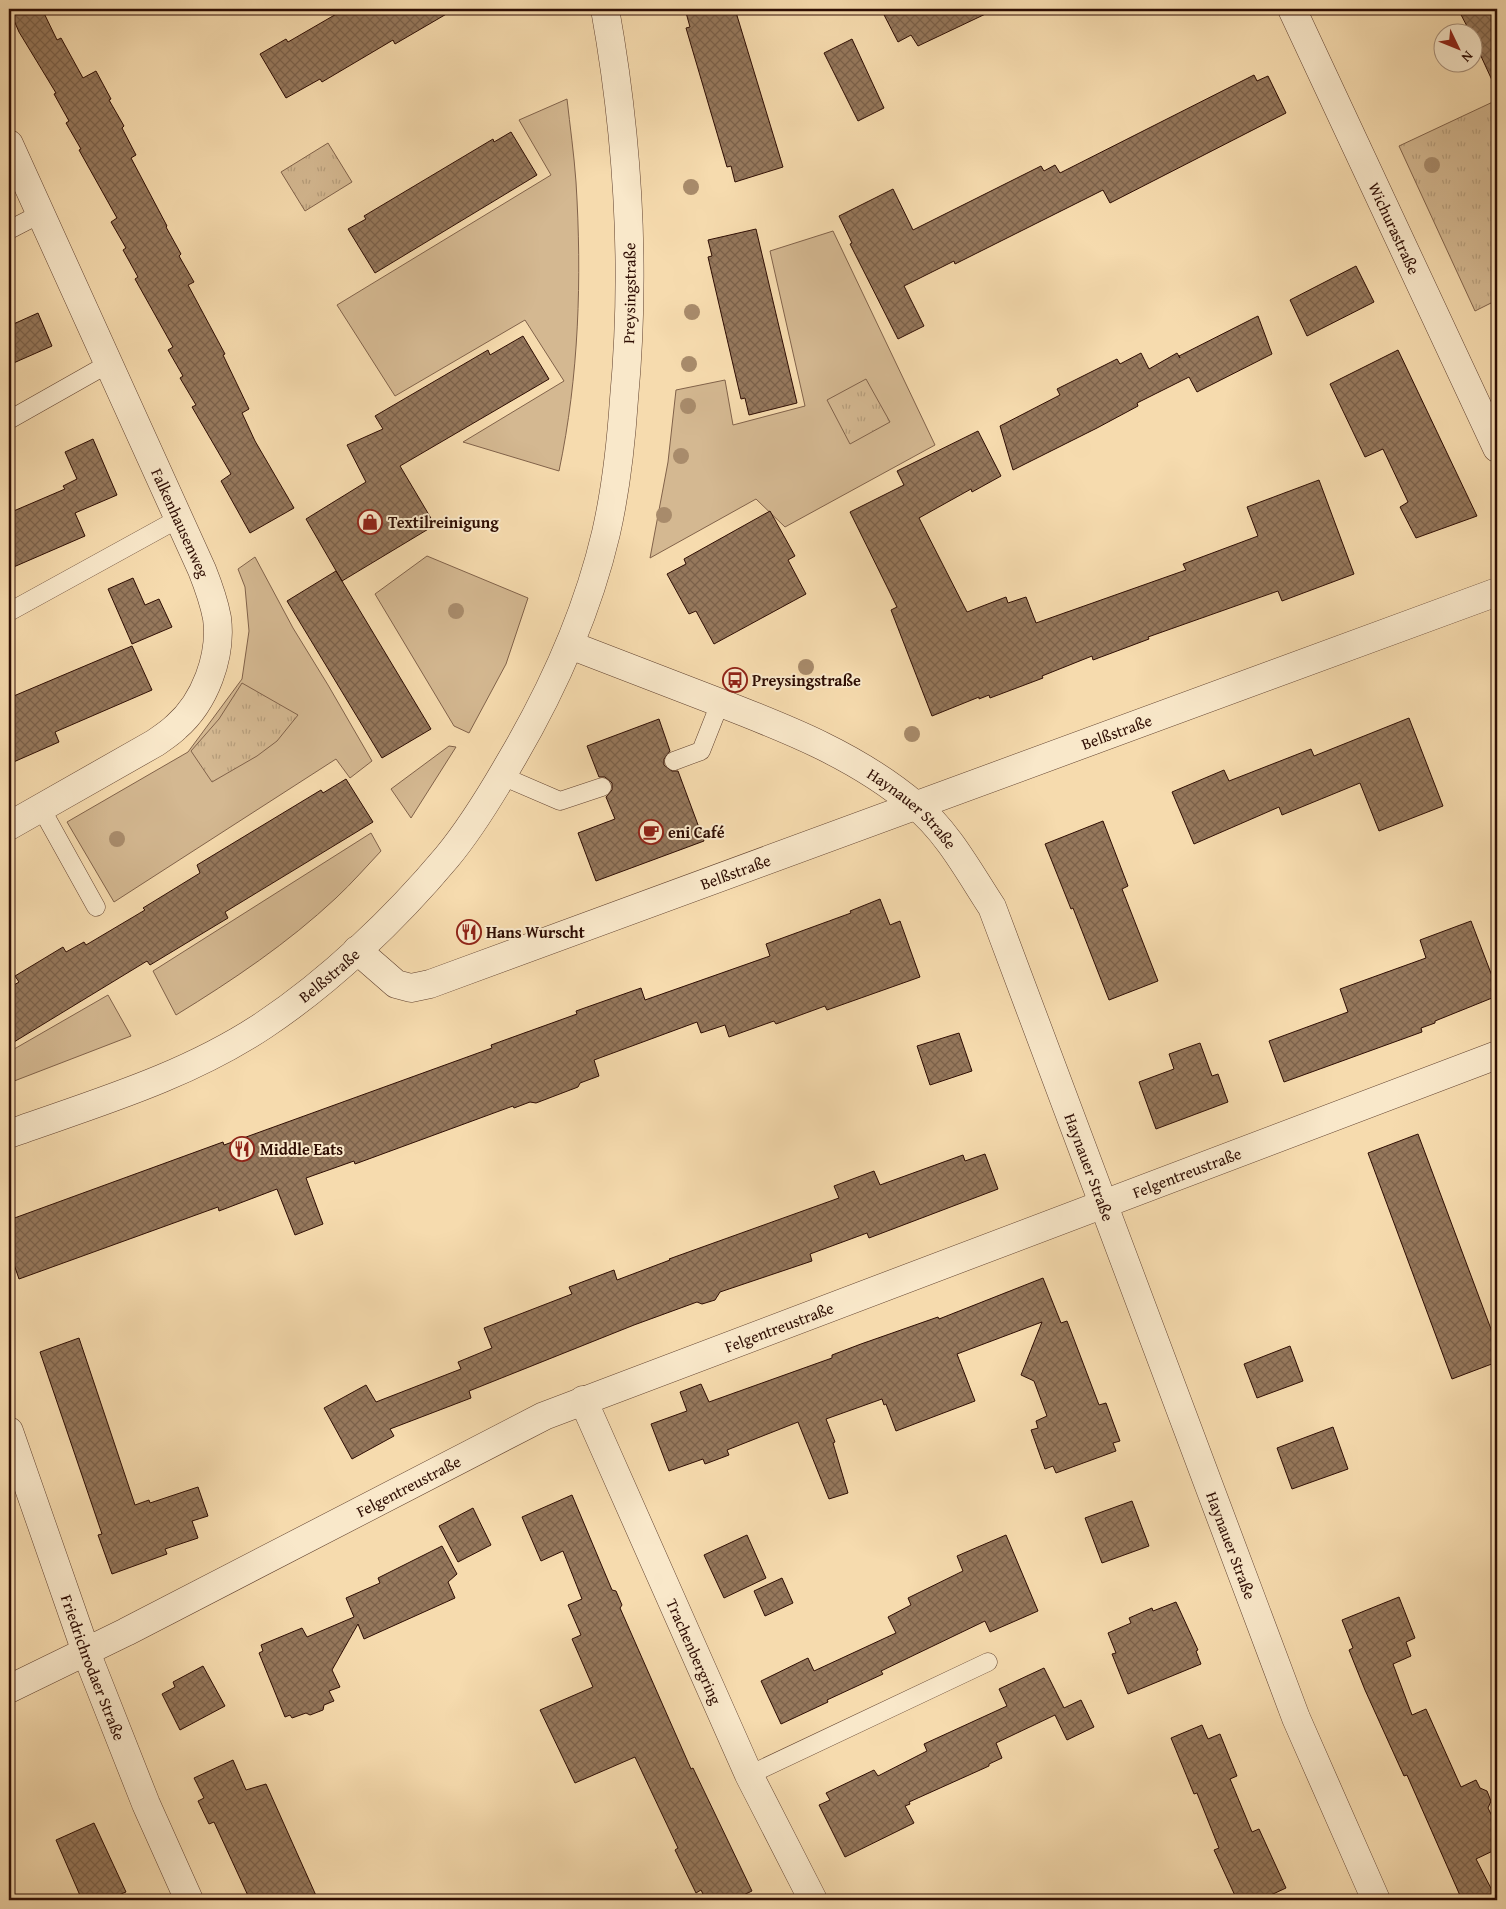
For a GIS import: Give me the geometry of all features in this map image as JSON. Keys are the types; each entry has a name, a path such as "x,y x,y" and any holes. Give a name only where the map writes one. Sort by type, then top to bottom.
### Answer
{"street":[{"name":"Preysingstraße","path":"357,950 448,857 476,818 502,776 538,713 570,644 586,600 606,529 619,458 627,368 630,301 626,162 605,9"},
{"name":"Wichurastraße","path":"1292,9 1497,448"},
{"name":"Falkenhausenweg","path":"9,144 202,570 217,619 214,661 206,685 191,711 170,732 9,826"},
{"name":"Belßstraße","path":"9,1134 147,1085 212,1056 264,1025 312,990 357,950 396,984 411,988 419,986 916,806 1497,592"},
{"name":"Haynauer Straße","path":"570,644 789,730 826,746 872,774 916,806 956,851 992,907 1296,1718 1376,1900"},
{"name":"Felgentreustraße","path":"86,1652 544,1416 1497,1054"},
{"name":"Trachenbergring","path":"583,1400 749,1775 813,1900"},
{"name":"Friedrichrodaer Straße","path":"9,1431 86,1652 146,1804 189,1900"},
{"path":"9,1689 86,1652"}],"lane":[{"path":"9,230 40,214"},
{"path":"9,420 108,364"},
{"path":"9,612 178,519"},
{"path":"674,761 701,751 720,703"},
{"path":"502,776 560,801 602,787"},
{"path":"40,808 96,906"},
{"path":"749,1775 988,1662"}],"green space":[{"path":"567,99 576,182 579,291 571,399 559,471 463,442 564,381 525,320 395,396 337,305 551,175 519,120"},
{"path":"1497,100 1497,300 1475,311 1399,146"},
{"path":"328,143 352,182 305,211 281,172"},
{"path":"833,231 935,445 785,527 756,499 650,558 668,462 676,390 725,380 733,425 805,406 770,251"},
{"path":"866,379 890,422 850,444 827,400"},
{"path":"427,556 528,598 506,664 469,733 454,726 375,594"},
{"path":"255,557 293,628 372,761 350,778 336,759 114,902 67,822 188,752 242,679 249,631 245,587 238,569"},
{"path":"242,683 298,715 277,741 257,756 212,782 191,751 219,719"},
{"path":"449,746 456,747 411,818 391,789"},
{"path":"371,833 381,851 318,915 259,960 176,1015 153,971"},
{"path":"108,995 131,1036 9,1083 9,1052"}],"building":[{"path":"9,9 42,9 57,40 61,38 83,78 96,71 111,99 109,100 124,126 122,128 136,155 131,158 181,254 179,256 194,282 188,285 225,354 223,355 249,409 242,413 255,441 294,508 250,533 221,481 231,474 192,407 196,405 180,378 183,376 168,350 173,347 135,279 138,277 123,250 126,248 111,222 117,218 79,150 81,149 66,123 69,121 54,94 56,93 19,32"},
{"path":"345,9 455,9 395,44 393,40 322,82 320,79 286,98 260,54 286,39 288,42"},
{"path":"685,9 735,9 783,167 735,182 731,166 727,167 686,28 690,27"},
{"path":"881,9 996,9 918,46 911,35 898,42"},
{"path":"1458,9 1497,9 1497,91 1484,63 1484,22 1465,22"},
{"path":"852,39 884,108 858,121 824,53"},
{"path":"1254,75 1257,81 1268,76 1286,113 1110,203 1103,190 955,264 954,261 904,286 924,326 898,339 850,244 852,243 839,216 893,189 913,230 1041,166 1044,171 1055,165 1060,173"},
{"path":"511,132 537,175 375,273 348,229 366,219 364,216 493,139 494,142"},
{"path":"756,229 797,403 749,415 745,398 741,399 708,257 712,256 708,240"},
{"path":"1356,266 1374,302 1307,336 1290,300"},
{"path":"38,313 52,346 9,365 9,326"},
{"path":"1258,316 1272,354 1197,392 1189,377 1137,403 1138,406 1097,428 1013,470 1000,426 1060,395 1057,389 1117,359 1120,364 1141,353 1149,369 1177,353 1180,358 1179,356"},
{"path":"523,336 549,379 400,466 435,525 342,581 306,519 366,482 347,445 383,429 375,416 488,350 490,355"},
{"path":"1398,350 1477,516 1416,538 1400,507 1408,502 1383,449 1365,457 1330,384"},
{"path":"978,431 1001,476 972,492 971,489 919,518 967,612 1006,597 1008,603 1026,597 1036,623 1186,570 1183,564 1258,536 1247,507 1319,480 1354,574 1282,601 1278,591 1148,637 1149,639 1093,660 1092,656 1042,676 1043,678 990,698 989,695 979,699 979,697 932,716 891,610 897,607 850,512 904,485 897,471"},
{"path":"93,439 117,495 75,513 85,536 9,569 9,513 65,489 63,486 77,479 65,452"},
{"path":"770,511 795,556 788,560 806,594 714,644 696,611 689,614 667,574 686,564 684,559"},
{"path":"336,571 431,729 382,758 287,601"},
{"path":"133,578 145,605 159,599 172,627 132,644 108,589"},
{"path":"132,646 152,690 55,732 59,742 9,764 9,698"},
{"path":"1409,718 1443,806 1379,831 1360,783 1282,815 1279,807 1194,844 1172,792 1224,770 1229,781 1311,749 1314,756"},
{"path":"659,719 670,751 664,759 664,765 672,771 678,771 704,841 596,881 578,833 615,819 606,797 612,790 612,783 605,777 599,777 587,746"},
{"path":"346,779 373,822 225,912 228,918 150,965 147,961 9,1045 9,988 19,982 15,976 63,947 66,952 84,942 86,945 145,910 143,908 200,873 197,865 321,790 323,793"},
{"path":"1103,821 1128,886 1122,889 1158,981 1109,1000 1073,908 1071,909 1045,844"},
{"path":"880,899 890,925 900,921 920,977 827,1010 825,1006 776,1024 774,1021 729,1037 725,1025 701,1033 697,1022 594,1060 599,1076 580,1083 578,1087 536,1103 530,1102 514,1108 513,1106 355,1164 354,1161 306,1178 323,1224 295,1235 277,1189 219,1211 218,1207 19,1279 9,1250 9,1220 223,1142 224,1145 492,1048 491,1045 577,1014 576,1011 641,988 645,1000 770,956 766,944 851,913 850,911"},
{"path":"1471,921 1497,989 1497,996 1435,1021 1435,1023 1421,1028 1422,1032 1284,1082 1269,1041 1348,1012 1340,989 1426,958 1420,940"},
{"path":"959,1033 972,1071 930,1085 917,1046"},
{"path":"1200,1043 1212,1076 1218,1074 1228,1102 1156,1129 1139,1082 1174,1069 1169,1054"},
{"path":"1418,1134 1497,1345 1497,1362 1452,1379 1368,1153"},
{"path":"985,1154 998,1189 869,1238 867,1233 810,1254 812,1261 720,1292 715,1300 702,1304 697,1302 634,1325 469,1391 471,1398 390,1429 394,1436 352,1459 324,1408 366,1385 376,1402 461,1369 458,1362 492,1348 484,1328 572,1294 569,1287 614,1270 617,1280 669,1259 839,1198 834,1186 874,1171 880,1185 963,1155 965,1161"},
{"path":"1043,1278 1061,1323 1067,1321 1099,1405 1106,1403 1120,1441 1113,1443 1116,1451 1056,1473 1053,1466 1045,1469 1031,1430 1038,1428 1036,1421 1047,1416 1034,1381 1021,1375 1042,1322 957,1354 975,1401 896,1431 886,1404 884,1405 882,1399 826,1419 835,1442 833,1443 848,1493 829,1499 798,1422 727,1450 729,1455 705,1464 703,1459 669,1471 651,1424 687,1411 680,1392 701,1384 709,1402 832,1358 832,1355 861,1344 938,1317 939,1319"},
{"path":"79,1338 135,1505 149,1500 150,1503 198,1487 208,1516 192,1521 198,1538 165,1549 167,1554 112,1574 98,1535 102,1534 40,1352"},
{"path":"1290,1346 1303,1381 1257,1398 1244,1364"},
{"path":"1333,1427 1348,1469 1292,1489 1277,1448"},
{"path":"572,1495 612,1590 616,1591 622,1605 620,1608 691,1769 693,1768 752,1891 733,1900 706,1900 701,1890 696,1893 675,1850 678,1848 635,1757 575,1783 540,1710 593,1687 572,1639 581,1635 568,1605 582,1599 563,1551 541,1561 522,1517"},
{"path":"1132,1501 1149,1546 1102,1563 1085,1518"},
{"path":"473,1508 491,1545 458,1562 439,1526"},
{"path":"747,1535 766,1578 724,1598 704,1555"},
{"path":"1006,1535 1038,1611 990,1632 985,1621 881,1671 883,1674 781,1724 761,1681 808,1658 814,1671 896,1633 888,1617 911,1605 908,1598 963,1571 957,1556"},
{"path":"442,1546 457,1574 448,1582 455,1598 364,1639 358,1624 332,1670 340,1687 329,1691 334,1701 324,1705 323,1710 310,1715 306,1713 292,1718 290,1715 285,1717 259,1653 263,1651 261,1645 302,1628 307,1637 354,1617 346,1598 380,1583 378,1578"},
{"path":"782,1578 793,1603 765,1616 754,1591"},
{"path":"1399,1597 1415,1638 1406,1642 1411,1656 1393,1664 1412,1715 1426,1709 1461,1787 1476,1780 1480,1788 1487,1791 1491,1801 1488,1808 1497,1826 1497,1849 1476,1859 1497,1900 1462,1900 1407,1775 1404,1776 1365,1690 1349,1650 1353,1648 1342,1620"},
{"path":"1176,1602 1198,1650 1196,1651 1201,1664 1128,1694 1112,1654 1116,1653 1108,1633 1131,1623 1129,1618 1152,1608 1153,1611"},
{"path":"203,1666 225,1706 180,1730 162,1694 175,1687 173,1682"},
{"path":"1044,1668 1064,1708 1081,1700 1094,1727 1067,1740 1055,1715 996,1743 1002,1758 989,1764 989,1766 909,1802 910,1804 905,1806 914,1823 845,1857 819,1805 830,1800 826,1793 874,1770 878,1776 927,1751 924,1744 1007,1706 999,1689"},
{"path":"1202,1725 1208,1739 1220,1734 1237,1776 1230,1779 1252,1832 1259,1829 1286,1888 1260,1900 1237,1900 1214,1850 1219,1848 1197,1793 1194,1794 1171,1738"},
{"path":"233,1760 246,1790 266,1784 318,1900 250,1900 214,1822 209,1824 198,1801 204,1798 194,1778"},
{"path":"94,1823 126,1892 106,1900 82,1900 56,1840"}],"place":[{"name":"Textilreinigung","path":"370,522"},
{"name":"Preysingstraße","path":"735,680"},
{"name":"eni Café","path":"651,832"},
{"name":"Hans Wurscht","path":"469,932"},
{"name":"Middle Eats","path":"242,1149"}]}
